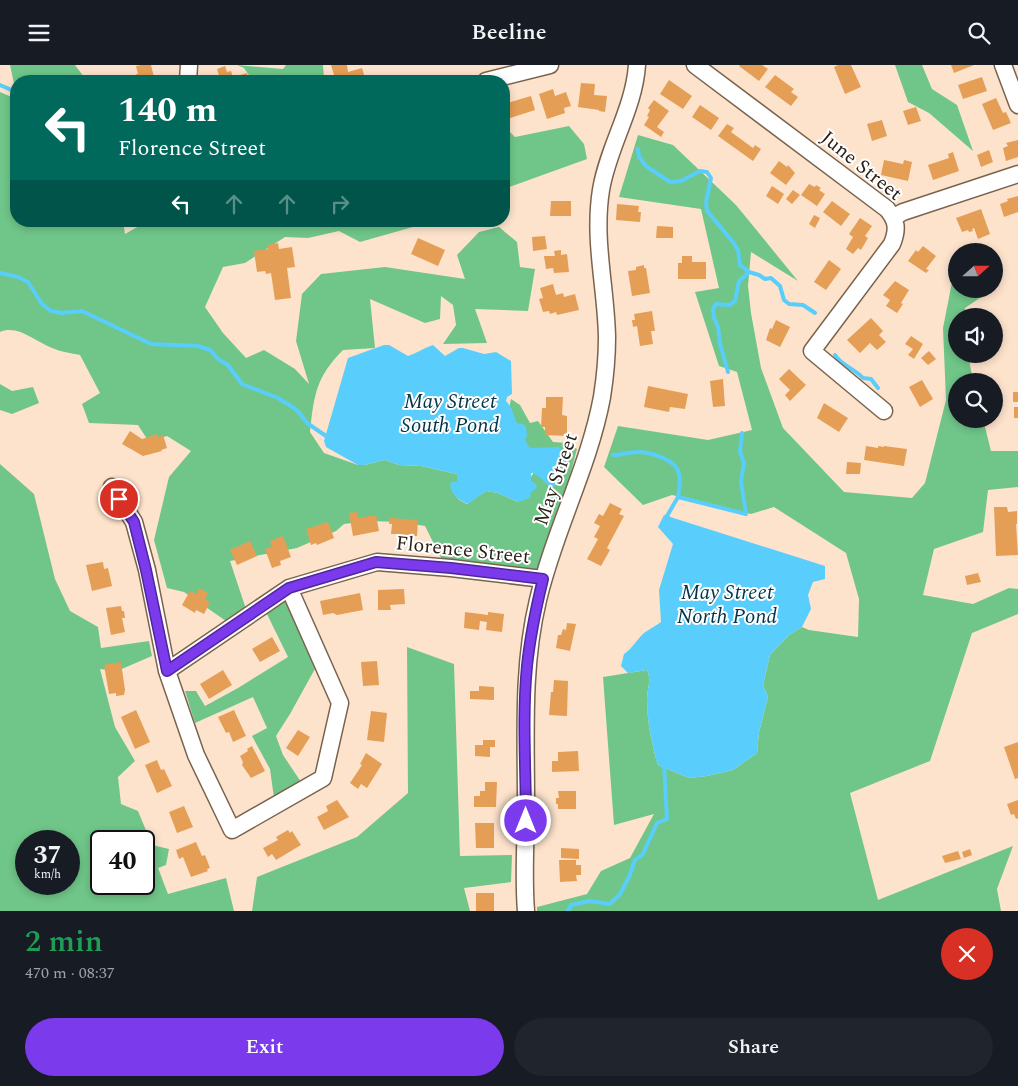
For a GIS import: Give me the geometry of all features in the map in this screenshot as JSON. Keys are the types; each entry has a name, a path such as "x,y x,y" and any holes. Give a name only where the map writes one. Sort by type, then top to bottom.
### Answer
{"street":[{"path":"510,75 550,65"},
{"name":"May Street","path":"526,911 524,734 527,667 532,628 543,579 588,450 602,396 607,336 598,242 598,209 601,187 609,160 632,95 637,65"},
{"name":"June Street","path":"695,65 887,209 894,217 897,226 892,244 812,351 884,411"},
{"path":"1003,65 1018,105"},
{"path":"894,217 903,212 1018,174"},
{"path":"112,487 134,522 167,671 196,755 232,830 323,778 340,703 289,588"},
{"name":"Florence Street","path":"167,671 289,588 376,562 451,568 543,579"}],"green space":[{"path":"10,65 75,65 82,75 12,75"},
{"path":"237,65 283,69 286,65 323,65 324,75 249,75 244,68"},
{"path":"895,65 922,65 932,89 957,105 973,151 929,113 908,102"},
{"path":"0,92 10,96 10,227 124,227 125,234 137,227 413,227 360,242 339,231 308,238 285,237 245,263 223,267 205,307 223,333 246,358 264,350 295,369 309,384 296,341 302,294 321,274 385,267 465,279 457,255 479,232 499,227 517,242 520,267 535,269 528,311 475,309 487,343 443,344 456,325 453,305 441,296 440,319 425,323 370,299 375,348 343,350 327,369 315,397 310,432 324,453 358,465 385,460 399,465 421,466 457,474 457,483 451,487 457,498 467,504 486,491 498,493 518,502 521,490 539,466 522,457 509,409 511,399 520,405 530,423 538,421 553,442 568,443 577,449 565,494 551,527 540,569 516,579 443,562 425,526 400,522 368,521 344,524 336,531 297,548 230,561 247,612 226,621 184,592 167,588 154,540 169,477 191,451 167,436 149,442 138,425 89,423 82,404 100,393 80,355 55,349 20,332 7,330 0,332"},
{"path":"569,126 584,144 587,159 510,187 510,132 515,137"},
{"path":"638,135 673,145 736,205 798,281 751,252 748,286 761,368 783,428 844,492 912,498 925,483 946,400 943,328 949,298 980,298 965,308 948,308 948,363 970,363 972,373 948,373 948,428 985,428 991,451 1018,451 1018,487 988,490 983,532 934,549 923,595 973,604 1009,588 1018,589 1018,614 972,633 930,761 850,793 878,900 1013,846 997,889 1001,911 537,911 537,907 587,894 601,871 630,858 654,814 614,825 603,677 647,670 649,681 648,716 658,765 689,778 707,776 733,770 757,753 759,732 768,697 763,685 770,655 789,635 802,627 809,630 858,637 859,599 846,553 774,507 751,514 672,495 643,505 604,467 618,426 708,440 752,430 737,372 719,366 695,292 719,288 701,209 619,197"},
{"path":"0,384 12,391 33,387 39,403 12,414 0,410"},
{"path":"0,464 34,494 55,579 70,611 98,627 101,648 149,641 152,656 117,671 100,669 115,727 135,761 118,777 121,804 138,811 146,830 90,830 90,895 155,895 155,846 169,849 166,865 158,868 168,894 226,878 234,911 0,911"},
{"path":"285,598 316,667 276,736 283,755 301,782 274,798 270,769 252,736 267,728 253,697 195,723 185,691 196,691 205,706 288,657 265,610"},
{"path":"407,647 454,664 460,856 512,855 511,882 464,888 470,911 252,911 257,877 357,837 408,793"}],"water":[{"name":"May Street South Pond","path":"384,345 389,345 408,356 433,345 445,356 459,348 463,348 484,354 496,352 511,361 512,394 507,397 506,401 512,409 517,423 526,426 527,436 525,440 530,448 559,447 568,458 568,461 560,466 559,479 554,486 552,488 531,473 531,481 536,484 537,488 531,492 530,498 518,502 498,493 486,491 468,504 461,501 452,492 450,485 452,481 457,482 457,474 421,466 399,465 385,460 358,465 326,447 324,441 348,358"},
{"name":"May Street North Pond","path":"664,515 825,566 825,579 813,582 808,595 811,609 802,627 789,635 770,655 763,685 768,697 759,732 757,753 733,770 707,776 689,778 658,765 648,716 649,681 647,670 628,673 621,666 624,654 644,633 661,622 659,590 673,544 658,527"}],"building":[{"path":"151,65 154,75 136,75 138,74 136,66"},
{"path":"331,65 347,65 348,72 362,68 364,75 334,75"},
{"path":"740,65 762,65 768,69 759,81"},
{"path":"838,65 851,65 861,87 845,94 834,67"},
{"path":"951,65 974,65 954,73"},
{"path":"225,66 227,72 231,71 232,75 219,75 217,69"},
{"path":"775,75 794,89 791,92 798,97 791,106 765,87"},
{"path":"982,77 987,91 963,99 958,85"},
{"path":"669,80 692,96 683,109 660,94"},
{"path":"581,83 595,84 594,95 607,96 605,112 578,107"},
{"path":"553,89 555,96 566,92 571,106 564,108 565,113 547,119 539,94"},
{"path":"531,96 535,110 510,118 510,102"},
{"path":"996,98 1003,113 1006,112 1011,123 993,130 982,104"},
{"path":"654,100 669,111 657,127 664,132 661,137 644,125 649,117 647,116 650,110 648,108"},
{"path":"700,105 719,118 711,130 692,117"},
{"path":"916,107 921,121 908,125 903,111"},
{"path":"882,120 887,136 872,141 867,124"},
{"path":"727,124 734,128 731,132 753,148 755,145 761,149 753,161 718,136"},
{"path":"1018,140 1018,157 1006,161 1003,148 1008,146 1006,143"},
{"path":"989,150 993,162 981,167 977,155"},
{"path":"953,152 959,171 933,180 928,165 949,158 948,154"},
{"path":"884,160 903,164 904,160 912,162 908,181 881,175"},
{"path":"779,161 787,167 788,165 795,173 786,185 770,173"},
{"path":"809,184 821,188 819,190 825,194 817,206 801,195"},
{"path":"772,186 784,194 778,204 766,196"},
{"path":"793,190 800,195 792,204 786,199"},
{"path":"1018,196 1018,212 1004,217 1000,204 1008,201 1007,199"},
{"path":"551,201 571,201 571,216 550,216"},
{"path":"832,201 850,214 841,226 823,212"},
{"path":"617,204 639,206 638,212 641,212 640,222 616,220"},
{"path":"981,209 990,234 978,239 974,228 972,229 973,231 962,232 956,218"},
{"path":"814,215 820,218 815,228 809,224"},
{"path":"860,218 872,226 865,236 868,238 861,250 858,248 853,254 846,249 853,237 849,234"},
{"path":"657,226 673,227 673,238 656,238"},
{"path":"545,236 547,249 533,251 532,237"},
{"path":"418,238 445,250 438,266 411,254"},
{"path":"278,243 279,249 292,247 295,267 287,268 291,298 275,300 271,273 266,274 265,271 257,272 254,251 268,249 268,245"},
{"path":"923,246 936,256 926,269 929,270 926,273 908,261 916,250 918,252"},
{"path":"561,250 561,255 567,254 569,272 554,273 553,268 546,269 544,256 555,256 554,251"},
{"path":"682,256 692,256 692,262 706,262 706,279 678,279 678,263 682,263"},
{"path":"829,260 841,269 826,290 814,282"},
{"path":"644,265 650,293 632,296 628,271 636,270 636,267"},
{"path":"895,281 909,290 897,313 886,306 890,300 883,295"},
{"path":"553,284 556,295 563,293 564,297 575,294 579,310 557,315 556,312 550,314 549,311 543,312 539,299 543,298 540,288"},
{"path":"652,311 655,331 651,331 653,344 640,346 637,326 633,327 632,320 635,320 634,314"},
{"path":"871,318 883,331 879,335 886,342 877,350 870,343 860,353 847,340"},
{"path":"776,320 790,327 780,347 766,340 770,328 772,329"},
{"path":"911,336 923,344 914,359 908,355 913,349 905,344"},
{"path":"929,351 936,359 928,365 921,358"},
{"path":"789,369 806,385 790,401 785,395 790,390 779,379"},
{"path":"723,379 725,406 713,407 710,381"},
{"path":"922,380 933,399 920,407 909,387"},
{"path":"648,386 688,394 685,409 670,407 669,412 644,407"},
{"path":"1013,392 1018,392 1018,402 1013,402"},
{"path":"546,397 563,397 562,415 567,416 567,436 545,435 545,427 541,427 542,408 546,408"},
{"path":"824,403 848,418 839,432 817,418"},
{"path":"1014,407 1018,407 1018,418 1014,418"},
{"path":"130,431 142,439 157,434 158,437 163,435 167,448 143,456 122,444"},
{"path":"866,446 907,449 904,466 864,460"},
{"path":"847,462 861,463 860,474 846,474"},
{"path":"610,503 622,509 619,514 624,516 607,548 610,550 601,566 587,559 598,539 594,537 600,526 594,523 599,514 603,516"},
{"path":"994,507 1007,507 1008,512 1017,511 1018,555 996,556"},
{"path":"357,512 358,518 376,515 379,531 353,536 349,513"},
{"path":"390,518 418,520 417,536 391,534 392,524 389,524"},
{"path":"328,522 334,538 317,545 316,543 311,545 306,529"},
{"path":"283,536 291,557 280,561 281,565 272,568 265,549 272,546 270,541"},
{"path":"250,541 257,556 237,565 230,550"},
{"path":"103,562 104,569 108,568 112,586 92,591 86,565"},
{"path":"978,573 981,582 967,585 965,576"},
{"path":"199,588 208,593 205,599 210,602 204,614 196,610 195,613 182,605 190,591 196,594"},
{"path":"404,589 405,604 390,605 391,610 378,610 378,590"},
{"path":"360,593 363,610 337,615 333,613 323,615 320,601"},
{"path":"121,606 122,611 124,611 125,618 122,618 125,632 111,635 106,608"},
{"path":"465,612 488,615 488,612 504,614 502,632 486,630 487,622 480,621 479,630 464,628"},
{"path":"567,623 576,624 570,651 556,648 558,635 561,635 563,629 566,630"},
{"path":"272,637 280,651 260,662 252,649"},
{"path":"377,661 379,685 363,686 361,662"},
{"path":"121,662 125,690 124,695 116,696 116,693 109,694 104,665"},
{"path":"223,670 232,685 209,699 200,684"},
{"path":"554,680 568,681 567,716 549,715"},
{"path":"479,686 494,687 494,700 470,699 470,691 479,691"},
{"path":"136,710 150,742 135,749 121,717"},
{"path":"234,710 246,736 233,742 229,732 226,733 218,717"},
{"path":"371,711 387,713 384,742 367,740"},
{"path":"298,730 310,737 298,756 286,748"},
{"path":"483,740 495,740 495,747 490,747 490,757 475,756 475,745 483,745"},
{"path":"1018,742 1018,778 1015,779 1004,747"},
{"path":"252,746 265,771 251,778 242,765 243,762 240,756"},
{"path":"578,751 579,771 552,772 552,761 558,761 558,752"},
{"path":"366,753 382,764 367,788 361,784 358,789 350,783 362,765 360,764"},
{"path":"157,760 161,770 164,769 172,786 157,793 145,765"},
{"path":"485,782 497,782 496,807 474,807 474,796 480,796 480,791 485,791"},
{"path":"558,791 576,791 576,809 558,809 556,798 559,798"},
{"path":"337,800 349,817 324,830 317,817 328,811 326,806"},
{"path":"1018,800 1018,818 1016,819 1014,814 1011,815 1007,804"},
{"path":"184,806 193,827 177,833 169,812"},
{"path":"475,823 494,823 494,848 476,848"},
{"path":"288,830 290,833 292,831 301,845 276,860 272,854 268,857 263,848 278,840 276,837"},
{"path":"196,842 202,856 205,855 210,868 207,869 208,871 191,877 183,857 179,859 176,850"},
{"path":"561,848 579,849 579,859 561,858"},
{"path":"970,849 972,855 964,858 962,852"},
{"path":"958,851 961,859 945,863 942,856"},
{"path":"559,860 576,860 576,865 581,865 581,875 576,875 577,881 560,882"},
{"path":"476,893 494,893 494,911 476,911"}],"waterway":[{"path":"0,85 10,89"},
{"path":"638,149 639,157 646,166 670,182 681,181 700,171 707,172 711,178 706,202 707,211 733,242 738,250 740,265 749,272 739,281 735,301 730,305 716,304 713,309 728,372"},
{"path":"749,272 765,279 771,278 780,286 784,300 789,304 803,305 815,313"},
{"path":"0,273 18,277 28,282 42,304 51,311 62,313 82,311 151,344 198,346 210,350 218,359 228,365 242,384 278,398 297,410 307,423 326,436"},
{"path":"835,355 841,362 863,378 871,379 878,388"},
{"path":"670,520 667,516 678,497 746,514 741,482 744,463 740,452 742,433"},
{"path":"613,455 640,452 658,456 669,461 674,465 679,474 678,497"},
{"path":"568,911 571,905 589,901 610,904 620,894 635,860 643,854 657,823 667,819 664,763"}],"route":[{"path":"119,499 134,522 167,671 289,588 376,562 451,568 543,579 532,628 527,667 524,734 526,821"}]}
